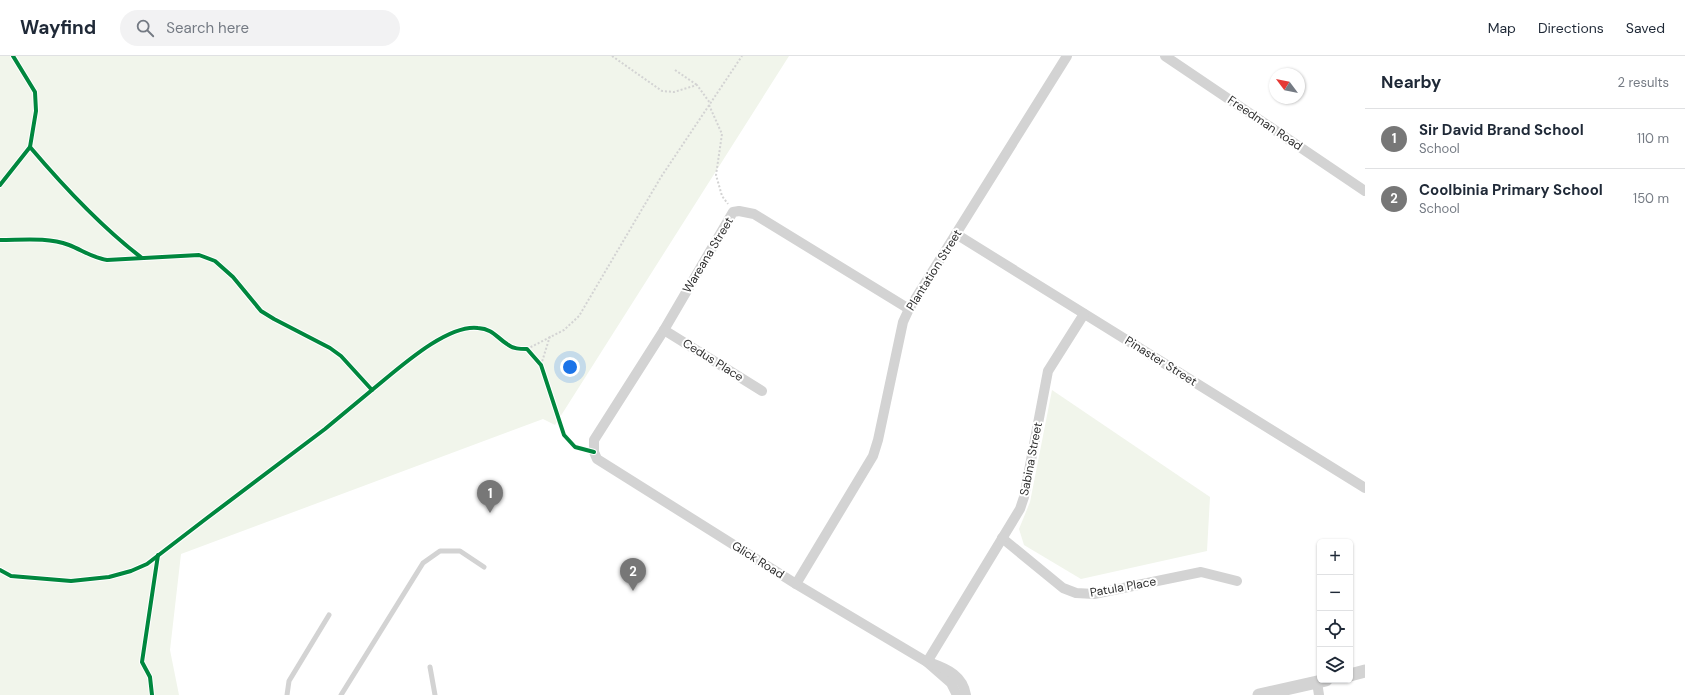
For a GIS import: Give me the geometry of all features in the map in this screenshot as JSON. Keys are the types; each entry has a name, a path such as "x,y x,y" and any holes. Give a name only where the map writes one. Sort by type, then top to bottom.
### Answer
{"street":[{"name":"Plantation Street","path":"796,584 873,456 878,440 904,322 909,309 1067,56"},
{"name":"Freedman Road","path":"1165,56 1365,190"},
{"name":"Wareana Street","path":"594,452 594,440 664,330 733,212 739,211 754,214 909,309"},
{"name":"Pinaster Street","path":"956,234 1365,488"},
{"name":"Sabina Street","path":"927,662 1020,509 1024,497 1048,372 1052,363 1084,314"},
{"name":"Cedus Place","path":"664,330 762,391"},
{"name":"Glick Road","path":"594,452 597,459 796,584 927,662 951,683 957,695"},
{"name":"Patula Place","path":"1002,538 1063,588 1076,593 1094,594 1201,572 1237,580"},
{"name":"Glick Road","path":"927,662 945,668 955,674 961,680 965,688 966,695"},
{"path":"1353,673 1365,671"},
{"path":"1260,695 1321,686"}],"lane":[{"path":"341,695 423,563 440,551 460,551 484,567"},
{"path":"287,695 289,681 329,615"},
{"path":"430,667 435,695"}],"path":[{"path":"612,56 662,91 674,92 697,85"},
{"path":"521,349 527,349 564,330 579,316 661,177 742,56"},
{"path":"675,70 697,85 709,104 722,134 716,175 722,196 733,212"},
{"path":"541,365 550,336"},
{"path":"527,349 532,354"},
{"path":"536,360 541,365 543,372"}],"shaded area":[{"path":"0,56 789,56 555,425 543,419 181,554 170,650 179,695 0,695"},
{"path":"1052,390 1210,497 1207,551 1081,579 1024,545 1019,529 1030,502"}],"cycle path":[{"path":"0,185 30,147 36,111 35,92 13,56"},
{"path":"30,147 83,206 142,258"},
{"path":"0,240 61,242 92,256 107,260 199,255 215,261 233,277 261,311 330,348 341,356 372,390 422,350 451,333 465,329 478,328 487,330 512,347 527,349 541,365 564,435 575,447 594,452"},
{"path":"0,570 11,576 71,581 109,577 131,571 147,564 325,429 372,390"},
{"path":"152,695 150,677 142,662 158,555"}],"place":[{"name":"Sir David Brand School","path":"490,513"},
{"name":"Coolbinia Primary School","path":"633,591"}]}
